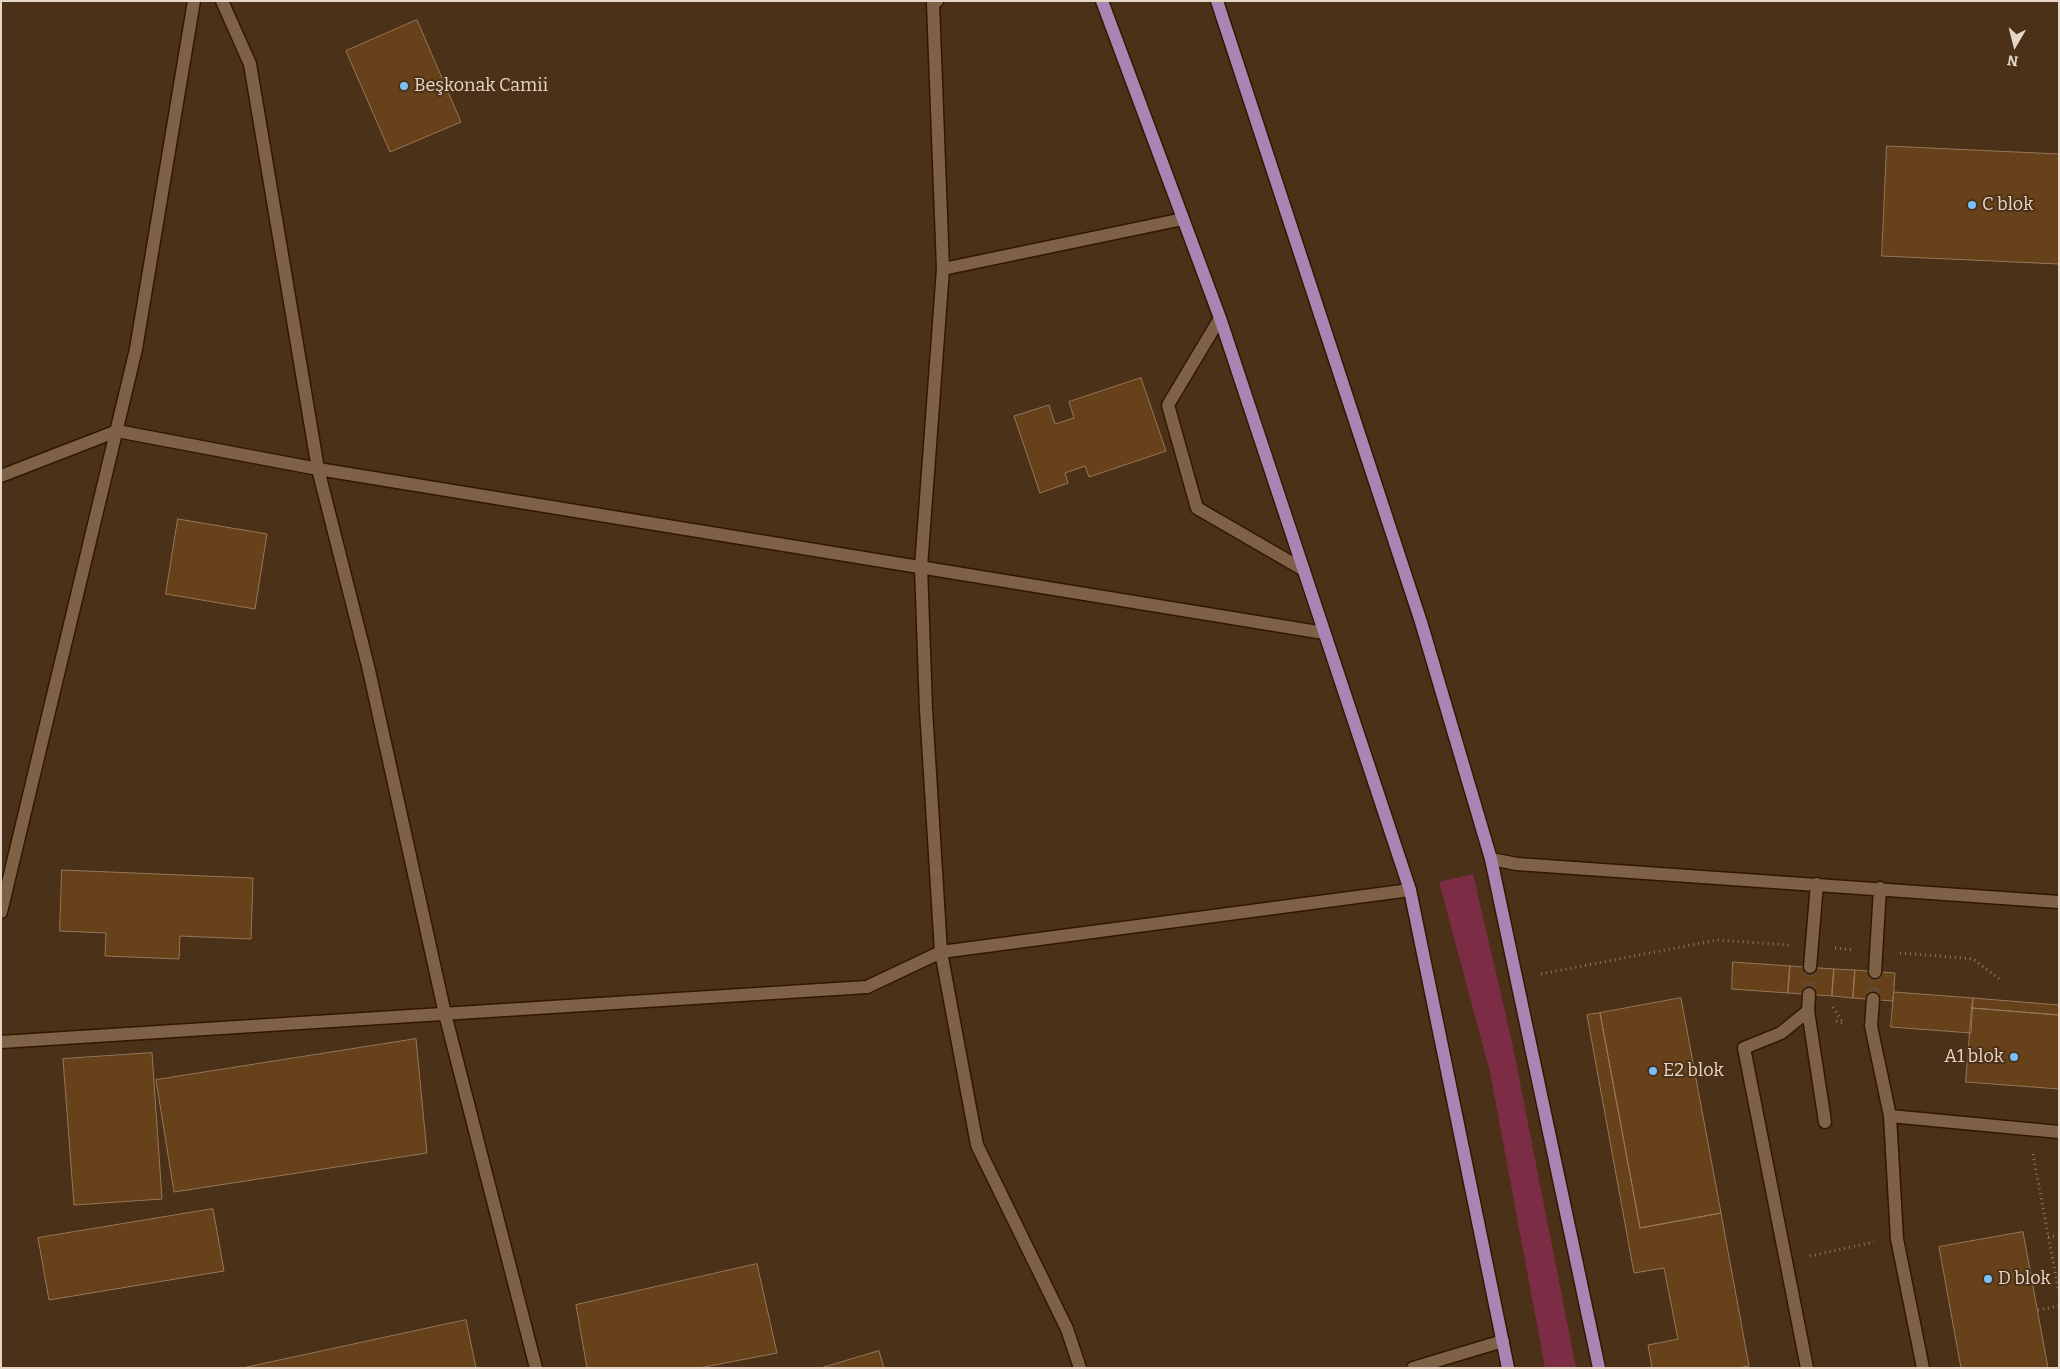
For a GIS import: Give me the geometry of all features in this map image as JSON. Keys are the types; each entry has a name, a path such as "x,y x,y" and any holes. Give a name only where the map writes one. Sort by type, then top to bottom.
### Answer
{"main road":[{"path":"1102,1 1220,318 1410,890 1508,1368"},
{"path":"1216,1 1421,622 1491,859 1599,1368"}],"street":[{"path":"1,912 136,349 194,1"},
{"path":"222,1 250,64 318,469 368,666 445,1014 536,1368"},
{"path":"937,1 933,3 944,269 921,567 926,709 941,952 977,1145 1067,1329 1080,1368"},
{"path":"944,269 1183,219"},
{"path":"1220,318 1168,406 1197,508 1304,570"},
{"path":"1,476 117,431 318,469 1324,633"},
{"path":"1491,859 1516,864 2059,902"},
{"path":"1810,968 1817,884"},
{"path":"1875,972 1880,888"},
{"path":"1,1042 867,987 941,952 1410,890"},
{"path":"1809,994 1808,1011 1825,1122"},
{"path":"1873,999 1871,1026 1890,1116 1897,1239 1923,1368"},
{"path":"1807,1368 1744,1048 1781,1034 1808,1011"},
{"path":"1890,1116 2059,1132"},
{"path":"1413,1368 1503,1341"}],"path":[{"path":"1541,974 1717,940 1973,959 2002,982"},
{"path":"2027,1129 2059,1293"},
{"path":"2048,1237 2059,1235"},
{"path":"1786,1261 1897,1239"},
{"path":"2038,1310 2059,1306"}],"shaded area":[{"path":"1473,874 1512,1042 1576,1368 1545,1368 1490,1072 1439,882"}],"building":[{"name":"Beşkonak Camii","path":"417,20 461,122 390,152 346,51"},
{"name":"C blok","path":"1887,146 2059,154 2059,264 1882,256"},
{"path":"1141,378 1166,451 1089,477 1085,466 1065,473 1068,483 1040,493 1014,416 1049,405 1055,424 1074,418 1069,402"},
{"path":"178,519 267,534 255,609 166,594"},
{"path":"62,870 253,878 251,939 180,936 179,959 105,956 106,933 60,931"},
{"path":"1733,962 1790,966 1788,993 1732,989"},
{"path":"1790,966 1834,969 1832,996 1788,993"},
{"path":"1834,969 1855,970 1853,998 1832,996"},
{"path":"1855,970 1895,973 1893,1001 1853,998"},
{"path":"1894,992 1973,998 1971,1033 1891,1027"},
{"name":"E2 blok","path":"1681,998 1721,1213 1640,1228 1600,1013"},
{"path":"1973,998 2059,1005 2059,1015 1972,1008"},
{"name":"A1 blok","path":"1972,1008 2059,1015 2059,1089 1966,1082"},
{"path":"1600,1013 1640,1228 1721,1213 1749,1366 1737,1368 1652,1368 1648,1345 1678,1339 1664,1268 1634,1273 1587,1015"},
{"path":"416,1039 427,1153 174,1192 156,1080"},
{"path":"152,1053 162,1199 74,1205 63,1059"},
{"path":"213,1209 224,1271 49,1300 38,1238"},
{"name":"D blok","path":"2023,1232 2048,1368 1961,1368 1939,1247"},
{"path":"757,1264 777,1353 699,1368 587,1368 576,1305"},
{"path":"466,1320 476,1368 243,1368"},
{"path":"879,1351 884,1368 821,1368"}],"tunnel":[{"path":"1809,994 1810,967"},
{"path":"1873,999 1875,972"}],"place":[{"name":"Beşkonak Camii","path":"404,86"},
{"name":"C blok","path":"1972,205"},
{"name":"A1 blok","path":"2014,1057"},
{"name":"E2 blok","path":"1653,1071"},
{"name":"D blok","path":"1988,1279"}]}
